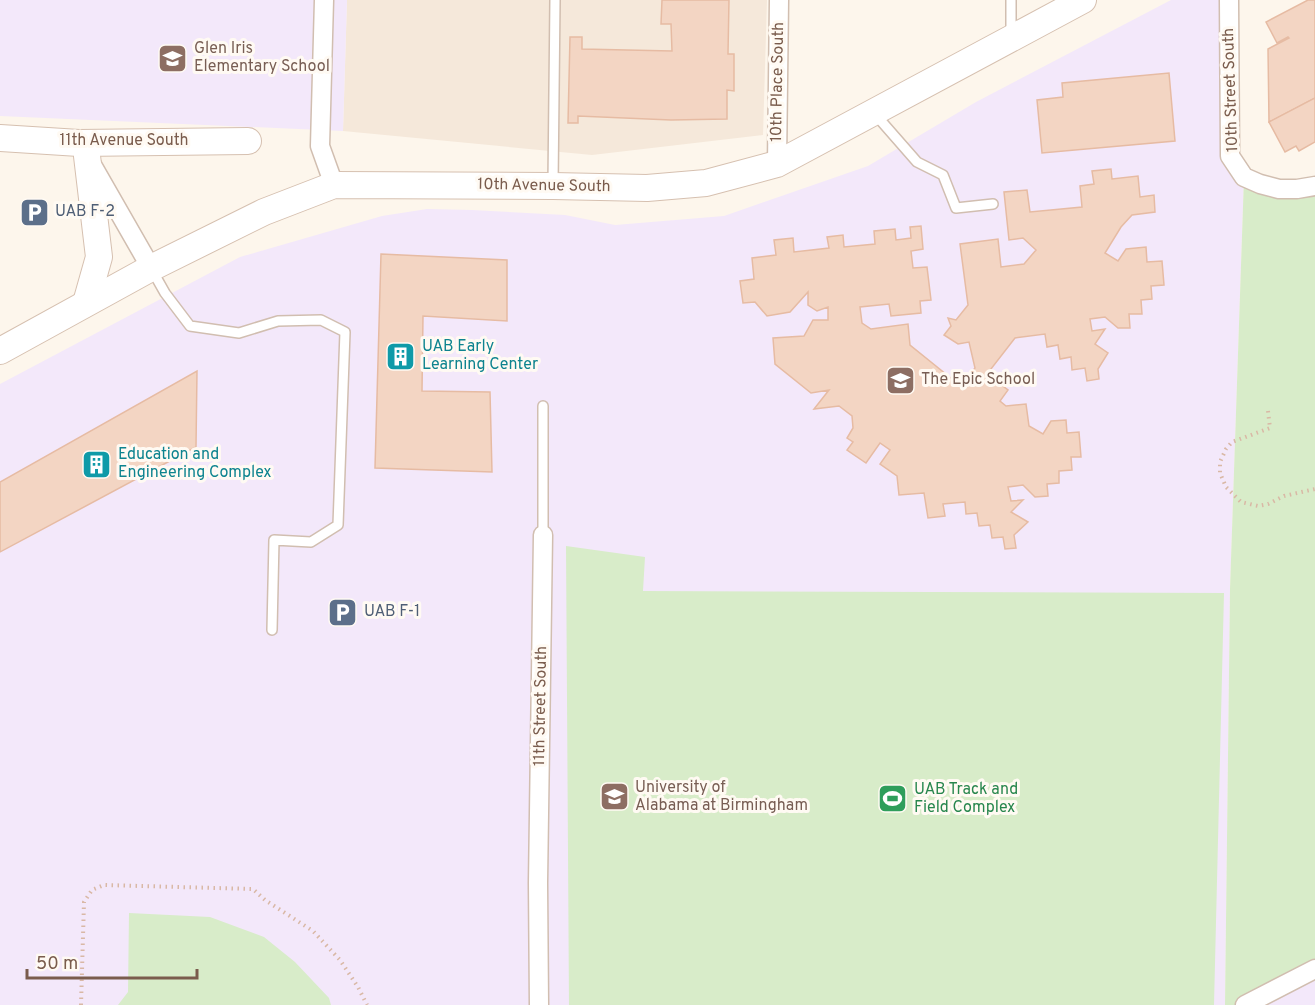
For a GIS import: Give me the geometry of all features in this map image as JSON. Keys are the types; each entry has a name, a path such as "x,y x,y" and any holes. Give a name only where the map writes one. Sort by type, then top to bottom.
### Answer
{"street":[{"path":"324,0 320,146 334,185"},
{"name":"10th Place South","path":"777,164 779,0"},
{"name":"10th Avenue South","path":"0,351 150,268 264,212 334,185 647,188 706,183 777,164 1083,0"},
{"name":"10th Street South","path":"1229,0 1230,156 1244,177 1260,184 1279,189 1315,186"},
{"name":"11th Avenue South","path":"0,138 83,149 248,141"},
{"path":"83,149 150,268"},
{"path":"83,149 99,257 86,303"},
{"name":"11th Street South","path":"539,1005 538,883 543,535"},
{"path":"1245,1005 1315,969"}],"lane":[{"path":"553,186 555,0"},
{"path":"1011,0 1011,39"},
{"path":"873,112 917,162 943,175 956,208 993,204"},
{"path":"150,268 165,294 190,326 239,333 278,321 321,320 345,332 338,525 311,542 274,540 272,630"},
{"name":"11th Street South","path":"543,406 543,535"}],"path":[{"path":"1268,411 1270,428 1232,442 1226,449 1220,462 1220,473 1226,487 1241,502 1258,506 1284,496 1315,489"},
{"path":"81,1005 84,902 92,890 104,885 253,889 265,900 314,931 340,960 367,1005"}],"shaded area":[{"name":"Glen Iris Elementary School","path":"0,0 347,0 343,131 0,116"},
{"path":"347,0 767,0 763,135 592,155 343,131"},
{"name":"University of Alabama at Birmingham","path":"1171,0 1229,0 1230,156 1244,177 1230,589 1225,1005 0,1005 0,384 240,257 382,216 427,209 472,210 565,215 615,225 724,216 868,166 976,102"},
{"path":"1315,969 1315,1005 1245,1005"}],"green space":[{"path":"1244,177 1279,189 1315,183 1315,969 1245,1005 1225,1005 1230,589"},
{"name":"UAB Track and Field Complex","path":"566,546 645,557 643,591 1224,593 1214,1005 569,1005"},
{"path":"129,913 210,917 264,937 295,962 329,998 331,1005 118,1005 128,992"}],"building":[{"path":"662,0 729,0 728,54 734,54 734,91 727,90 727,119 671,120 578,116 578,123 568,123 570,37 582,37 582,49 672,51 671,24 661,24"},
{"path":"1308,0 1315,0 1315,98 1269,122 1268,49 1289,38 1277,43 1266,22"},
{"path":"1169,73 1175,141 1042,153 1037,100 1063,97 1062,83"},
{"path":"1315,98 1315,142 1299,151 1296,146 1285,152 1269,122"},
{"name":"The Epic School","path":"1111,169 1112,179 1138,176 1140,197 1154,195 1155,212 1132,215 1121,227 1105,253 1118,261 1126,249 1146,247 1147,262 1162,261 1164,285 1151,286 1152,299 1141,300 1142,314 1129,314 1130,328 1118,328 1105,317 1090,319 1092,331 1105,329 1095,344 1108,353 1098,369 1099,379 1087,381 1085,368 1072,370 1071,357 1060,359 1058,345 1047,347 1045,334 1015,338 987,374 1008,390 1000,401 1006,406 1026,404 1029,426 1043,434 1051,421 1066,420 1067,433 1079,432 1081,457 1071,457 1072,470 1059,471 1059,483 1047,484 1048,496 1035,497 1023,485 1008,487 1011,501 1023,500 1011,512 1028,522 1014,535 1016,548 1005,549 1003,537 992,538 990,525 979,526 977,513 966,514 965,502 943,504 945,516 928,518 924,493 899,495 897,476 880,464 890,450 880,443 866,463 847,450 853,442 847,438 853,428 852,416 839,406 814,409 829,390 811,393 775,364 773,338 804,336 813,320 828,320 828,307 817,311 808,305 808,292 790,312 767,316 755,302 743,303 740,281 754,279 752,258 776,255 774,240 793,238 794,252 829,248 827,237 843,235 844,247 875,244 874,231 895,229 896,240 911,238 910,227 921,226 923,249 911,251 913,268 927,267 931,300 920,301 921,313 891,316 889,304 860,307 862,323 871,329 908,324 910,345 957,383 962,377 965,380 975,368 969,342 958,344 944,335 951,326 948,318 956,320 968,305 960,244 998,239 1001,267 1024,264 1036,250 1023,238 1009,240 1004,192 1027,190 1030,212 1082,207 1080,186 1094,184 1092,171"},
{"name":"UAB Early Learning Center","path":"381,254 507,260 507,321 423,316 422,391 490,392 492,472 375,468"},
{"name":"Education and Engineering Complex","path":"197,371 196,447 0,552 0,482"}],"place":[{"name":"Glen Iris Elementary School","path":"173,58"},
{"name":"UAB F-2","path":"34,212"},
{"name":"UAB Early Learning Center","path":"401,356"},
{"name":"The Epic School","path":"900,380"},
{"name":"Education and Engineering Complex","path":"97,464"},
{"name":"UAB F-1","path":"343,612"},
{"name":"University of Alabama at Birmingham","path":"614,797"},
{"name":"UAB Track and Field Complex","path":"893,799"}]}
